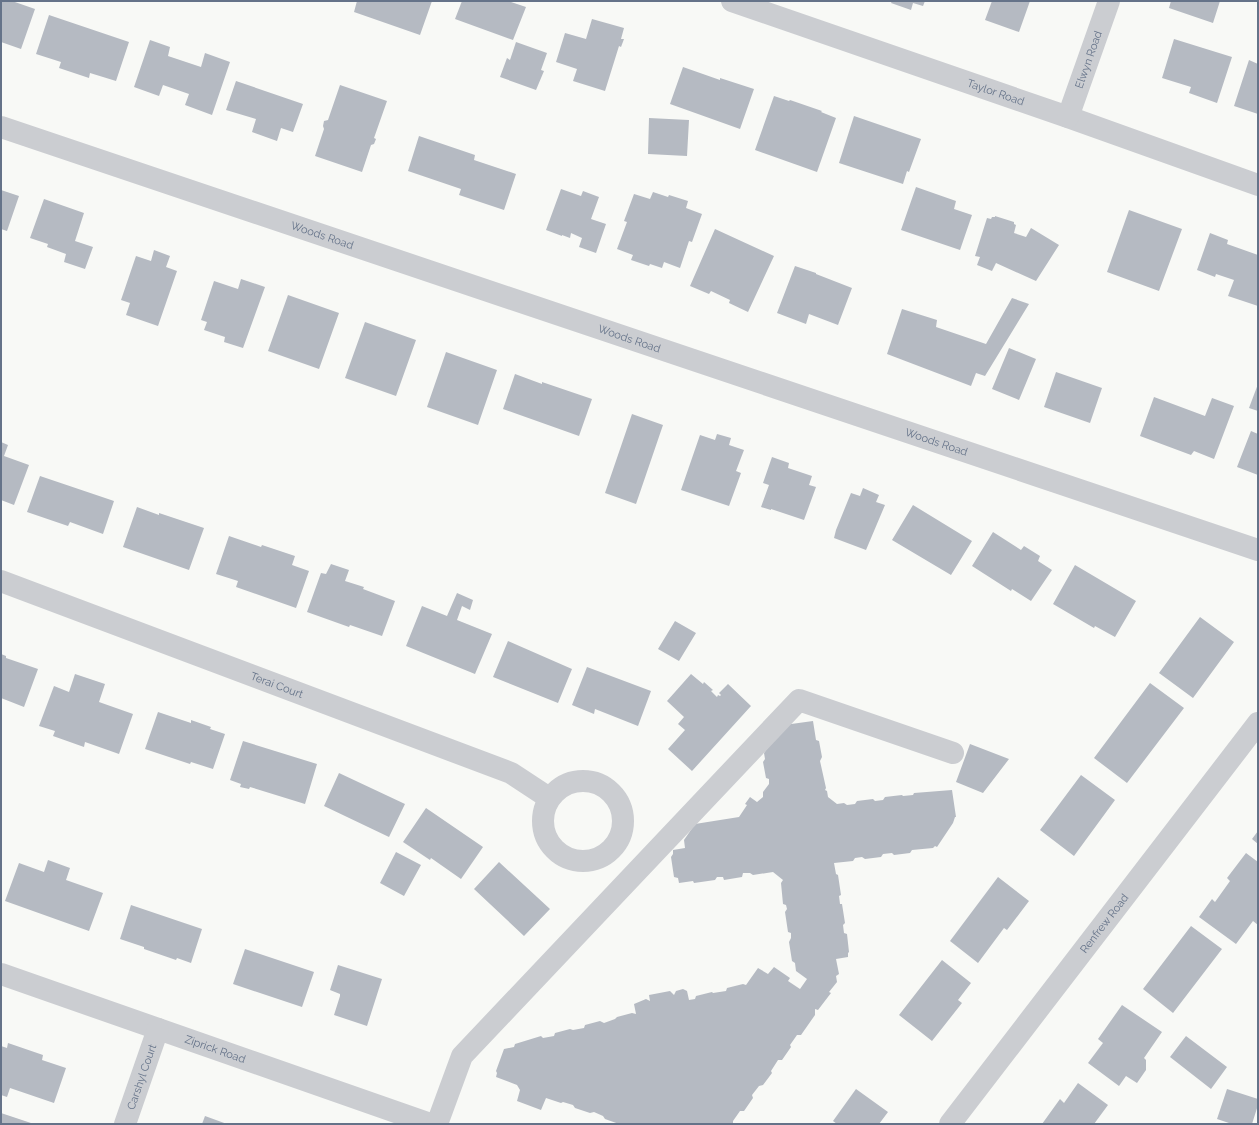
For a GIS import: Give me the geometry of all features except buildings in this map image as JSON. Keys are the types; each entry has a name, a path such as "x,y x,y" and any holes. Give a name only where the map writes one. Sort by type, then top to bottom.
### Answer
{"street":[{"name":"Taylor Road","path":"732,1 1068,117 1258,185"},
{"name":"Elwyn Road","path":"1068,117 1109,1"},
{"name":"Woods Road","path":"1,127 1258,550"},
{"name":"Terai Court","path":"1,581 512,773 549,798"},
{"path":"437,1124 462,1056 799,700 953,753"},
{"name":"Renfrew Road","path":"950,1124 1258,723"},
{"path":"584,780 598,783 610,790 619,800 623,813 624,827 619,840 611,851 600,858 587,862 574,861 562,856 553,848 546,837 543,824 544,811 549,798 559,788 571,782 584,780"},
{"path":"611,851 632,877"},
{"name":"Ziprick Road","path":"1,974 430,1124"},
{"name":"Carshyl Court","path":"125,1124 158,1029"}]}
